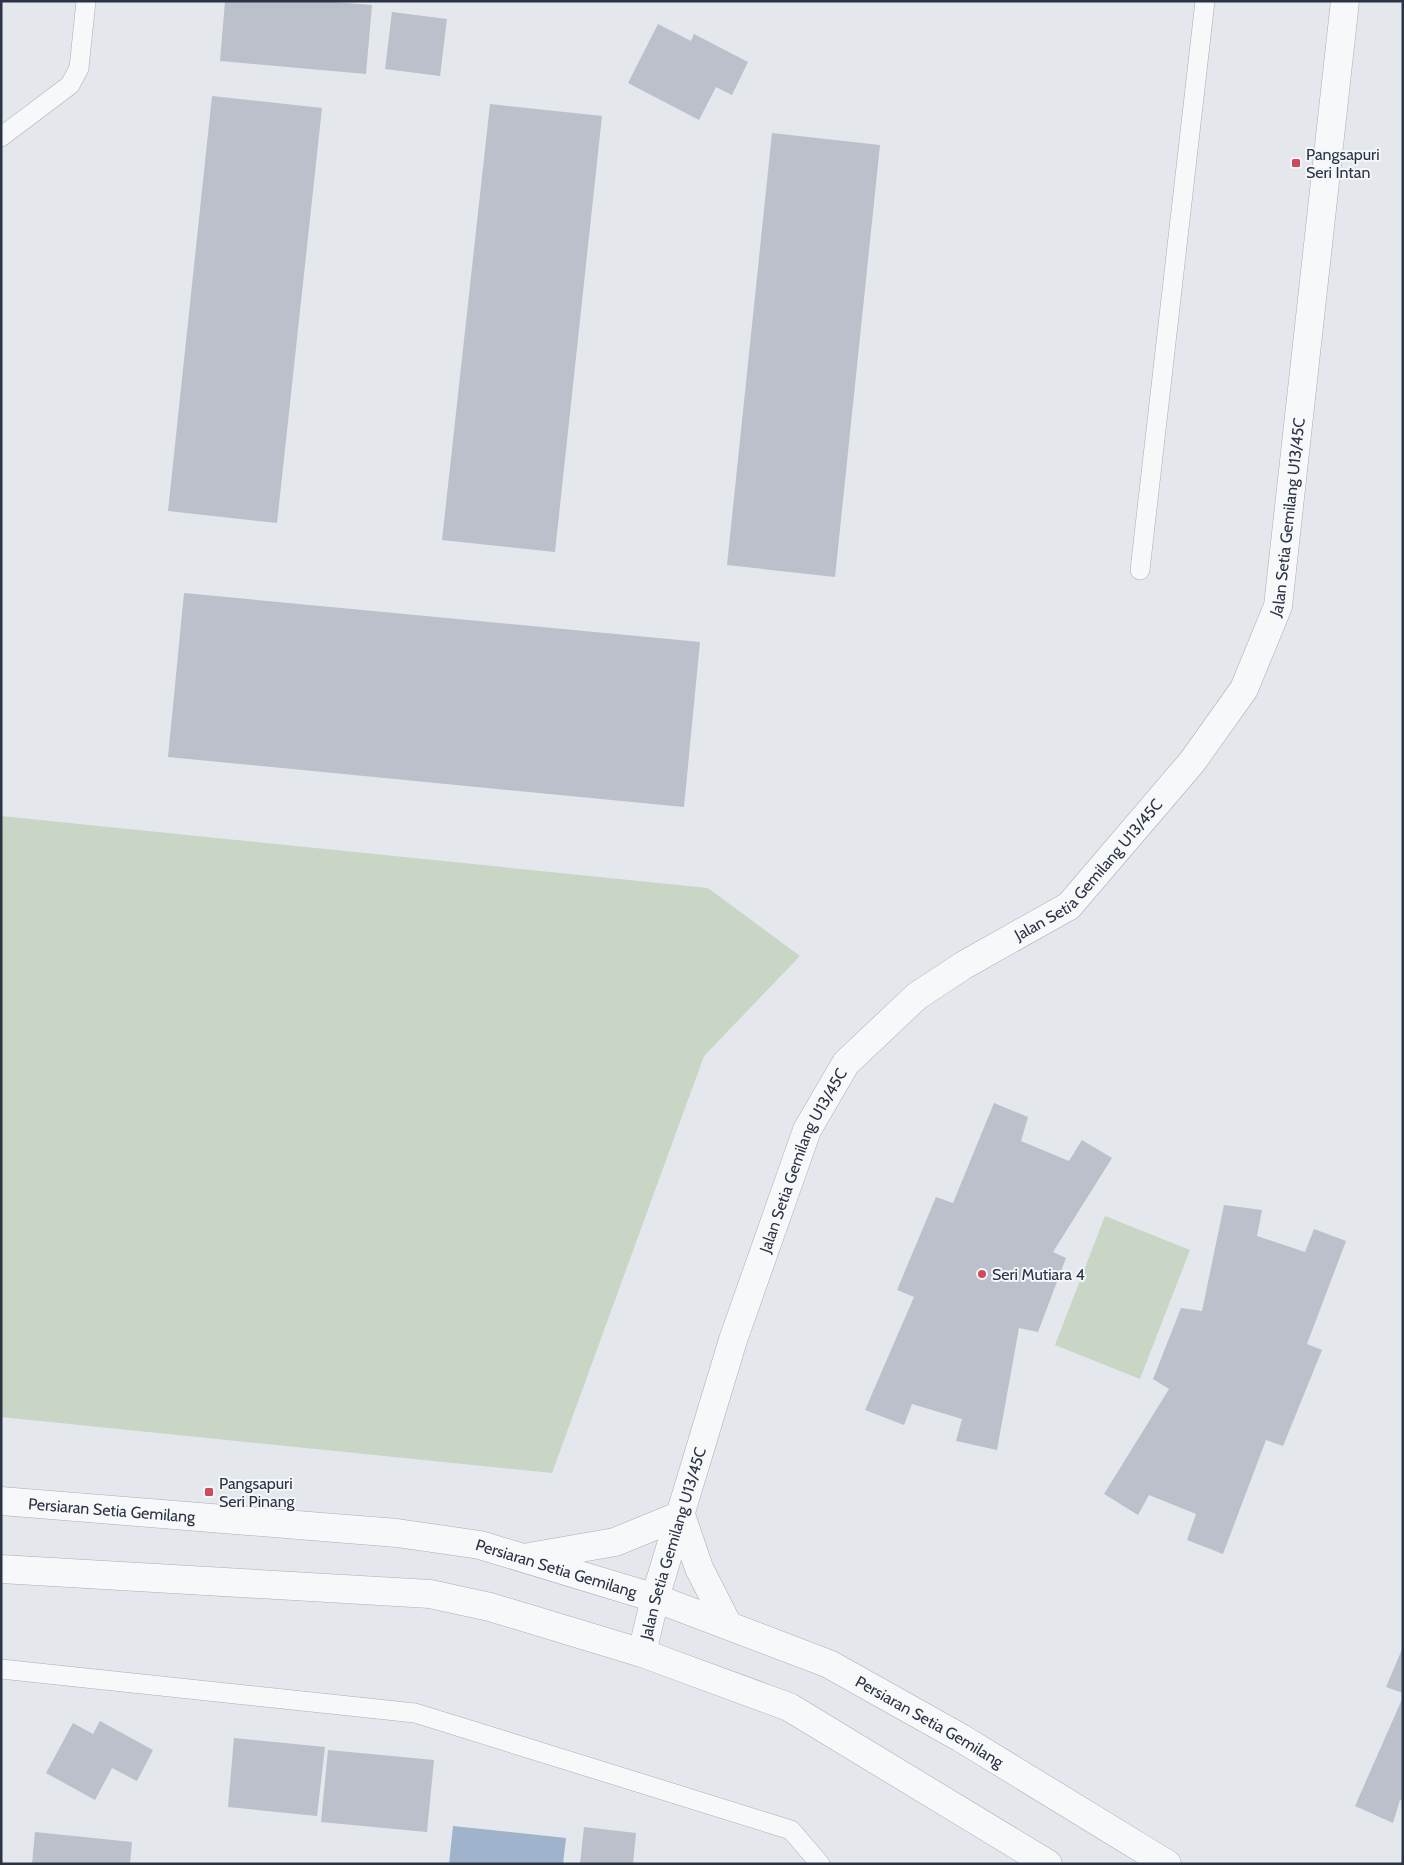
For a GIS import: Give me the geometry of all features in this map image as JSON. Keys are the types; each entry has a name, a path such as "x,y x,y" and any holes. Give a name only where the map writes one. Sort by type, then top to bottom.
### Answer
{"street":[{"name":"Jalan Setia Gemilang U13/45C","path":"642,1653 656,1598 733,1340 807,1130 846,1062 917,996 964,965 1070,906 1192,762 1244,689 1278,606 1344,1"},
{"name":"Persiaran Setia Gemilang","path":"1,1501 397,1533 480,1545 656,1598 829,1664 961,1738 1167,1864"},
{"path":"525,1558 615,1542 681,1515 700,1568 728,1625"},
{"path":"1,1568 430,1594 490,1607 642,1653 789,1707 1048,1864"}],"lane":[{"path":"1,137 70,85 79,68 86,1"},
{"path":"1140,570 1205,1"},
{"path":"1,1669 415,1713 792,1830 820,1864"}],"green space":[{"path":"1,816 708,888 800,956 704,1056 552,1473 1,1417"},
{"path":"1105,1216 1190,1250 1140,1379 1055,1345"}],"water":[{"path":"453,1826 566,1838 563,1864 449,1864"}],"building":[{"path":"225,1 323,1 372,5 366,74 220,61"},
{"path":"392,12 447,19 440,76 385,69"},
{"path":"658,24 691,41 694,34 748,62 732,95 716,87 699,120 628,83"},
{"path":"212,96 322,108 277,523 168,511"},
{"path":"490,104 602,116 555,552 442,540"},
{"path":"772,133 880,145 835,577 727,565"},
{"path":"184,593 700,642 684,807 168,757"},
{"name":"Seri Mutiara 4","path":"994,1103 1028,1117 1021,1141 1069,1161 1082,1140 1112,1158 1053,1252 1066,1258 1038,1332 1019,1328 997,1450 956,1441 962,1419 912,1404 904,1425 865,1410 914,1297 897,1290 936,1197 953,1203"},
{"path":"1224,1205 1262,1210 1257,1236 1305,1252 1314,1229 1346,1241 1307,1344 1322,1350 1283,1446 1266,1440 1223,1554 1187,1540 1196,1514 1149,1495 1138,1515 1104,1494 1169,1389 1153,1379 1181,1308 1202,1311"},
{"path":"1403,1647 1403,1693 1386,1687"},
{"path":"1403,1697 1403,1801 1400,1800 1393,1823 1355,1806"},
{"path":"100,1721 153,1750 137,1781 112,1768 95,1800 46,1773 73,1723 93,1734"},
{"path":"234,1738 325,1747 317,1816 228,1807"},
{"path":"328,1750 434,1760 427,1832 321,1822"},
{"path":"584,1827 636,1833 633,1864 580,1864"},
{"path":"35,1832 132,1842 130,1864 32,1864"}],"place":[{"name":"Pangsapuri Seri Intan","path":"1296,163"},
{"name":"Seri Mutiara 4","path":"982,1274"},
{"name":"Pangsapuri Seri Pinang","path":"209,1492"}]}
